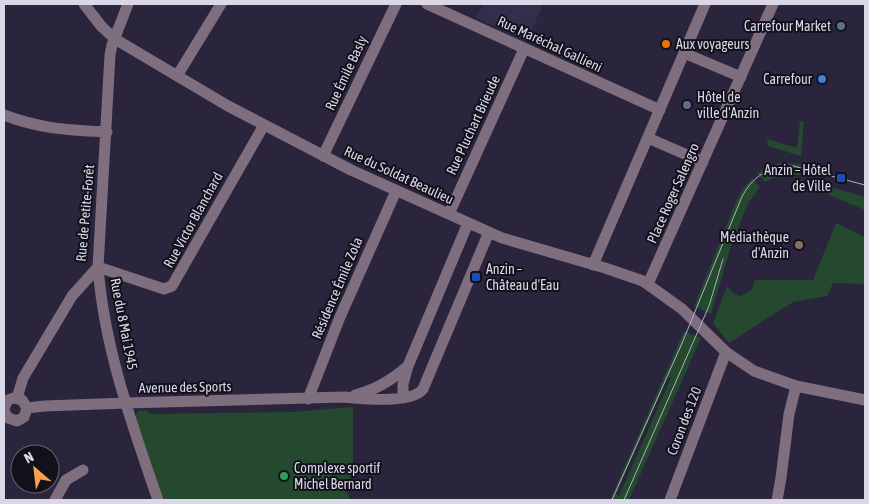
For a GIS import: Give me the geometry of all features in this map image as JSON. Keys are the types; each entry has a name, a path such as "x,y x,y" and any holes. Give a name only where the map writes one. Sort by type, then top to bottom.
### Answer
{"street":[{"name":"Rue du Soldat Beaulieu","path":"84,4 106,32 115,38 228,106 323,156 489,232 515,242 594,264 638,279 648,284 682,310 722,349 754,371 796,386 865,400"},
{"name":"Rue de Petite-Forêt","path":"17,398 23,378 72,296 98,267 110,55 128,4"},
{"path":"177,76 221,4"},
{"name":"Rue Émile Basly","path":"323,156 396,4"},
{"name":"Rue Maréchal Gallieni","path":"427,4 660,110"},
{"path":"594,264 705,4"},
{"name":"Place Roger Salengro","path":"648,284 773,4"},
{"name":"Rue Pluchart Brieude","path":"448,214 524,49"},
{"path":"684,53 741,77"},
{"path":"4,115 45,128 107,132"},
{"name":"Rue Victor Blanchard","path":"98,267 164,290 172,286 264,125"},
{"path":"648,138 703,162"},
{"name":"Résidence Émile Zola","path":"308,399 340,317 396,190"},
{"name":"Avenue des Sports","path":"403,398 403,384 408,366 468,223"},
{"name":"Avenue des Sports","path":"344,397 368,399 403,398 415,396 424,388 489,232"},
{"name":"Rue du 8 Mai 1945","path":"98,267 102,298 126,403 158,500"},
{"name":"Coron des 120","path":"670,500 722,349"},
{"name":"Avenue des Sports","path":"27,408 126,403 344,397 361,394 380,386 392,380 408,366"},
{"path":"777,500 782,478 789,414 796,386"},
{"path":"17,398 24,402 27,408 25,416 21,419 13,421 4,414 8,400 17,398"},
{"path":"54,500 66,480 83,470"}],"shaded area":[{"path":"483,4 543,4 527,41 476,18"}],"green space":[{"path":"800,121 804,121 801,156 768,146 767,139 797,148"},
{"path":"779,163 801,164 800,175 780,175 765,182 757,173"},
{"path":"752,178 760,187 748,203 731,246 711,314 694,306 737,199"},
{"path":"830,187 865,197 865,210 827,194"},
{"path":"836,223 865,237 865,284 833,283 827,296 793,302 729,343 713,323 727,286 734,294 741,296 752,289 755,280 813,280"},
{"path":"684,331 701,338 629,500 610,500","holes":["668,377 671,378 619,496 616,494"]},
{"path":"353,407 353,472 343,488 348,493 350,500 164,500 135,417 138,411 145,410 152,414 293,412"}],"tram line":[{"path":"612,500 683,341 745,191 762,174 776,168 793,166 865,185"},
{"path":"624,500 709,306 723,259"}],"place":[{"name":"Carrefour Market","path":"841,26"},
{"name":"Aux voyageurs","path":"666,44"},
{"name":"Carrefour","path":"822,79"},
{"name":"Hôtel de ville d'Anzin","path":"687,105"},
{"name":"Anzin – Hôtel de Ville","path":"841,178"},
{"name":"Médiathèque d'Anzin","path":"799,245"},
{"name":"Anzin – Château d'Eau","path":"476,277"},
{"name":"Complexe sportif Michel Bernard","path":"284,476"}]}
